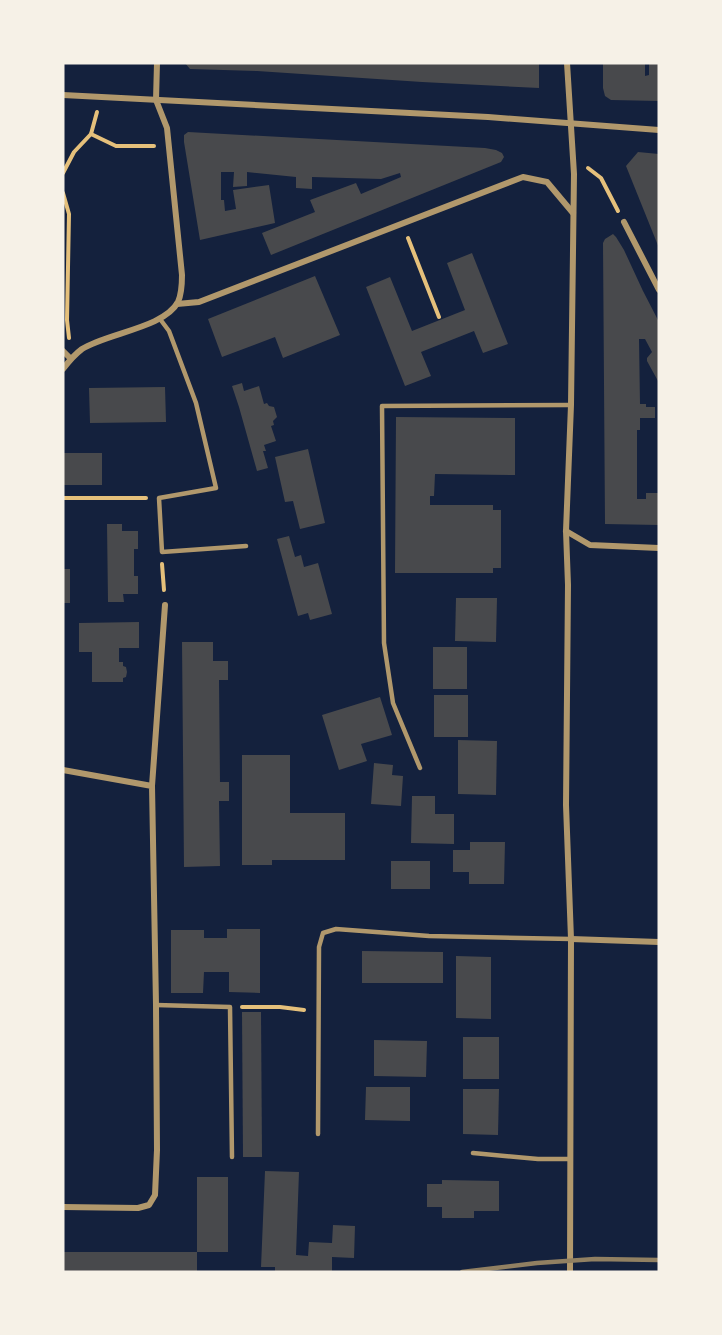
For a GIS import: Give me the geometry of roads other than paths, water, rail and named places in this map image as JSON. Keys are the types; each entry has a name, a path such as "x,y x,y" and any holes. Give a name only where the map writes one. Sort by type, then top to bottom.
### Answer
{"street":[{"path":"63,369 70,358 97,341 160,320 177,304 182,291 167,128 156,100 157,63"},
{"path":"567,63 573,156 571,405 566,531 568,585 566,805 572,939 570,1272"},
{"path":"63,94 466,116 659,130"},
{"path":"177,304 199,302 523,177 547,182 573,213"},
{"path":"624,222 659,290"},
{"path":"63,351 70,358"},
{"path":"566,531 590,545 659,548"},
{"path":"63,1207 138,1208 149,1205 156,1195 156,1005 152,786 165,605"},
{"path":"63,770 152,786"},
{"path":"572,939 659,942"}],"lane":[{"path":"160,320 169,331 196,403 216,488 159,498 162,552 246,546"},
{"path":"420,768 393,703 384,643 382,406 571,405"},
{"path":"318,1134 319,947 323,933 336,929 429,936 572,939"},
{"path":"156,1005 230,1007 232,1156"},
{"path":"473,1153 538,1160 570,1159"}],"railway":[{"path":"462,1272 595,1259 659,1260"}]}
